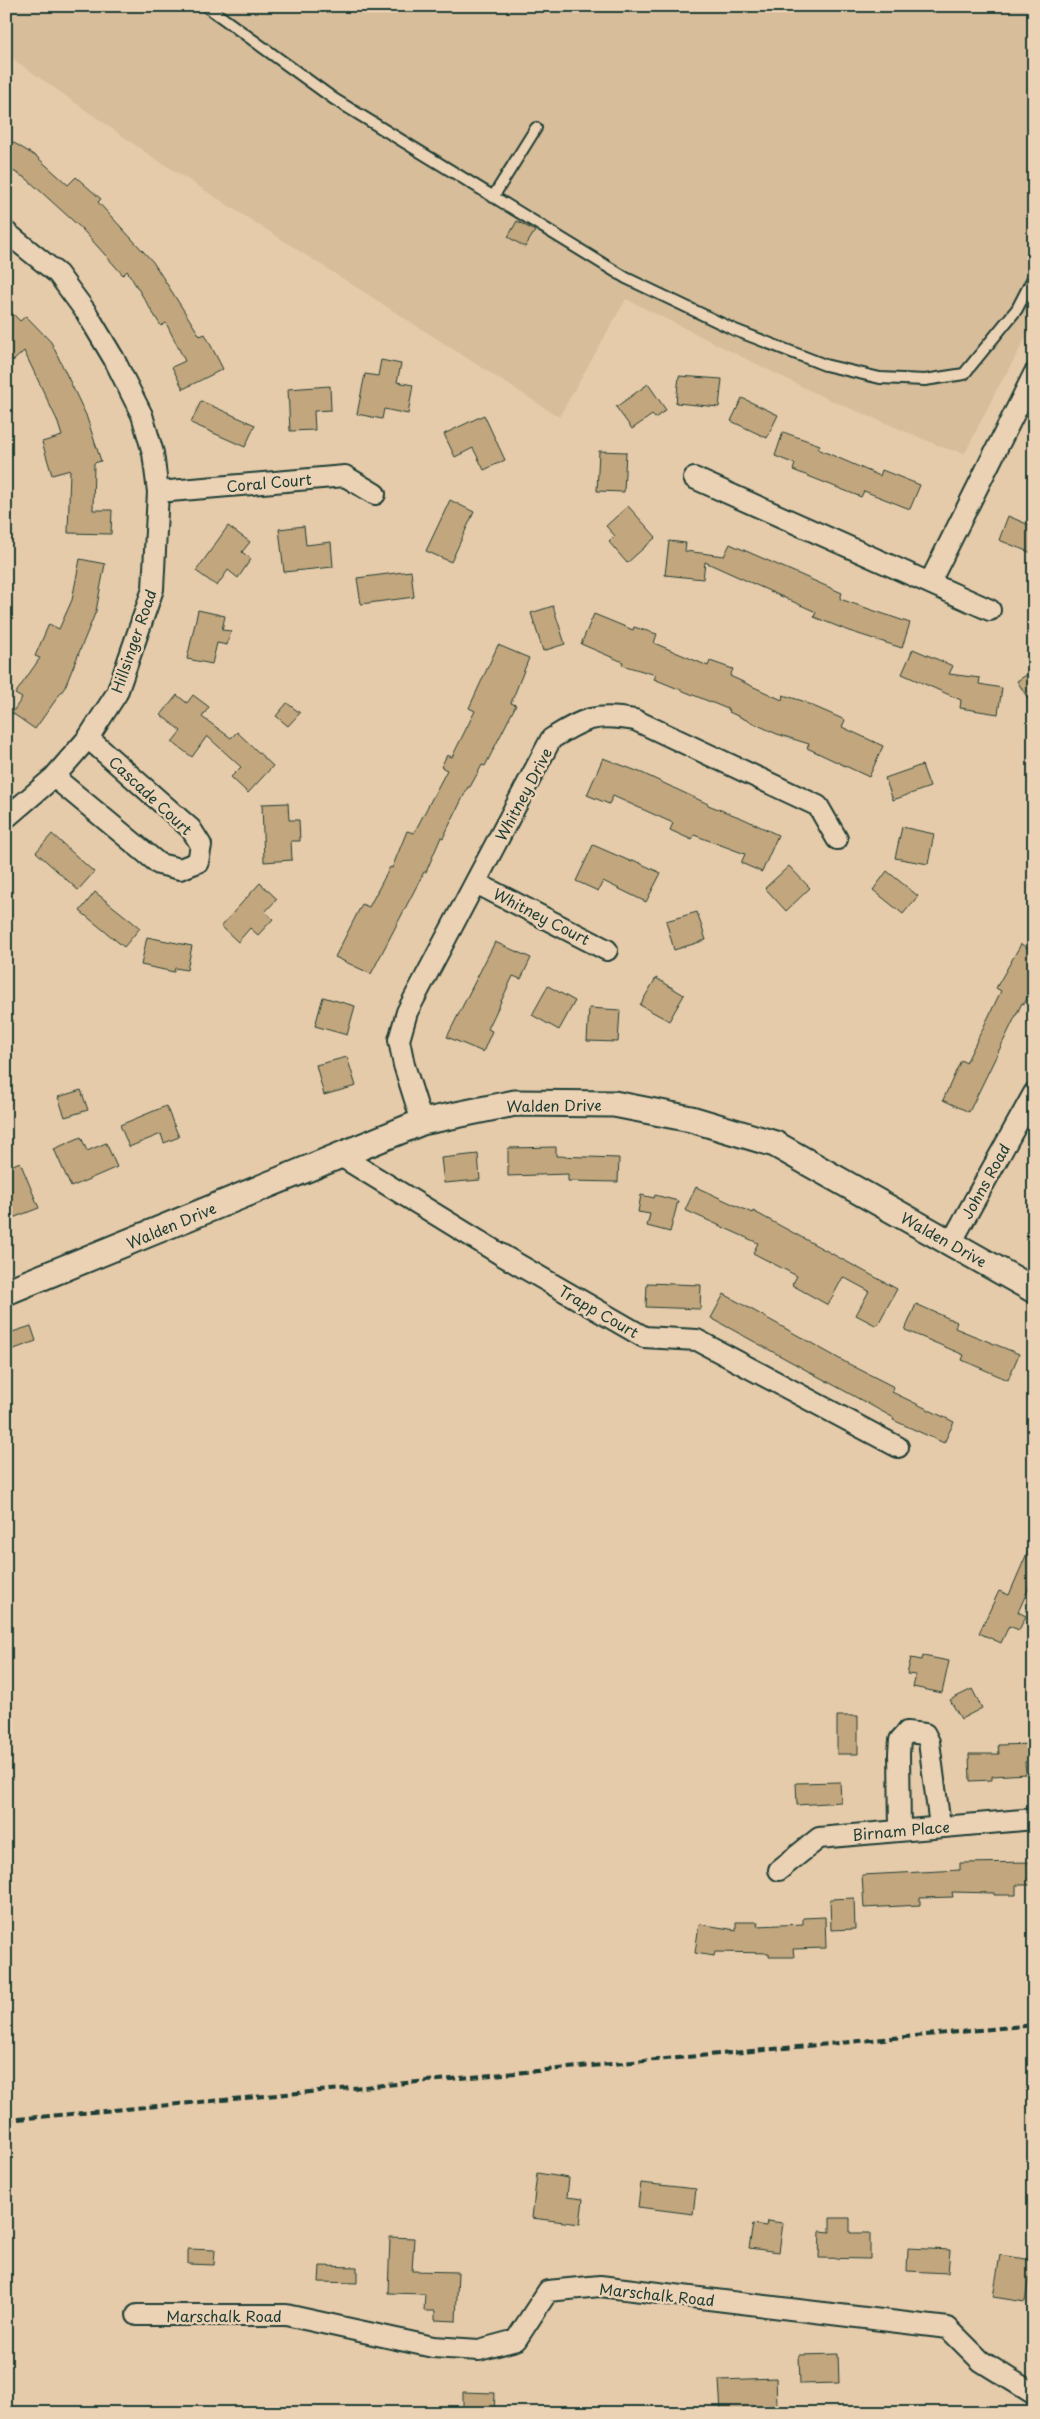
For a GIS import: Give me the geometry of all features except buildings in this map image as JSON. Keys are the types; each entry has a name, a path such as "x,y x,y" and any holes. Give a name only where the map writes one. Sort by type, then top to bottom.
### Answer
{"street":[{"name":"Hillsinger Road","path":"6,232 58,274 86,312 114,359 142,415 153,453 158,492 153,589 117,693 88,738 54,777 6,818"},
{"path":"930,582 1034,374"},
{"name":"Coral Court","path":"158,492 345,476 375,494"},
{"path":"694,478 990,610"},
{"name":"Whitney Drive","path":"422,1122 404,1065 399,1040 407,1012 551,740 577,722 610,716 635,720 818,806 837,839"},
{"name":"Cascade Court","path":"54,777 159,864 180,869 198,862 201,845 191,829 88,738"},
{"name":"Whitney Court","path":"476,882 607,950"},
{"name":"Johns Road","path":"951,1243 1034,1093"},
{"name":"Walden Drive","path":"6,1292 422,1122 515,1103 614,1104 691,1119 774,1144 1034,1290"},
{"name":"Trapp Court","path":"339,1155 500,1254 644,1337 697,1340 898,1447"},
{"path":"900,1830 900,1740 908,1732 925,1734 929,1742 940,1826"},
{"name":"Birnam Place","path":"779,1870 819,1838 1034,1819"},
{"name":"Marschalk Road","path":"137,2315 286,2315 433,2348 479,2350 516,2340 548,2291 600,2286 948,2328 981,2361 1034,2394"}],"lane":[{"path":"206,6 334,99 626,278 735,330 825,365 880,378 925,380 964,374 1017,309 1034,276"},
{"path":"493,196 536,128"}],"shaded area":[{"path":"6,6 1034,6 1034,324 996,391 965,453 947,449 821,396 626,299 559,417 148,154 6,54"}],"railway":[{"path":"6,2120 1034,2025"}]}
